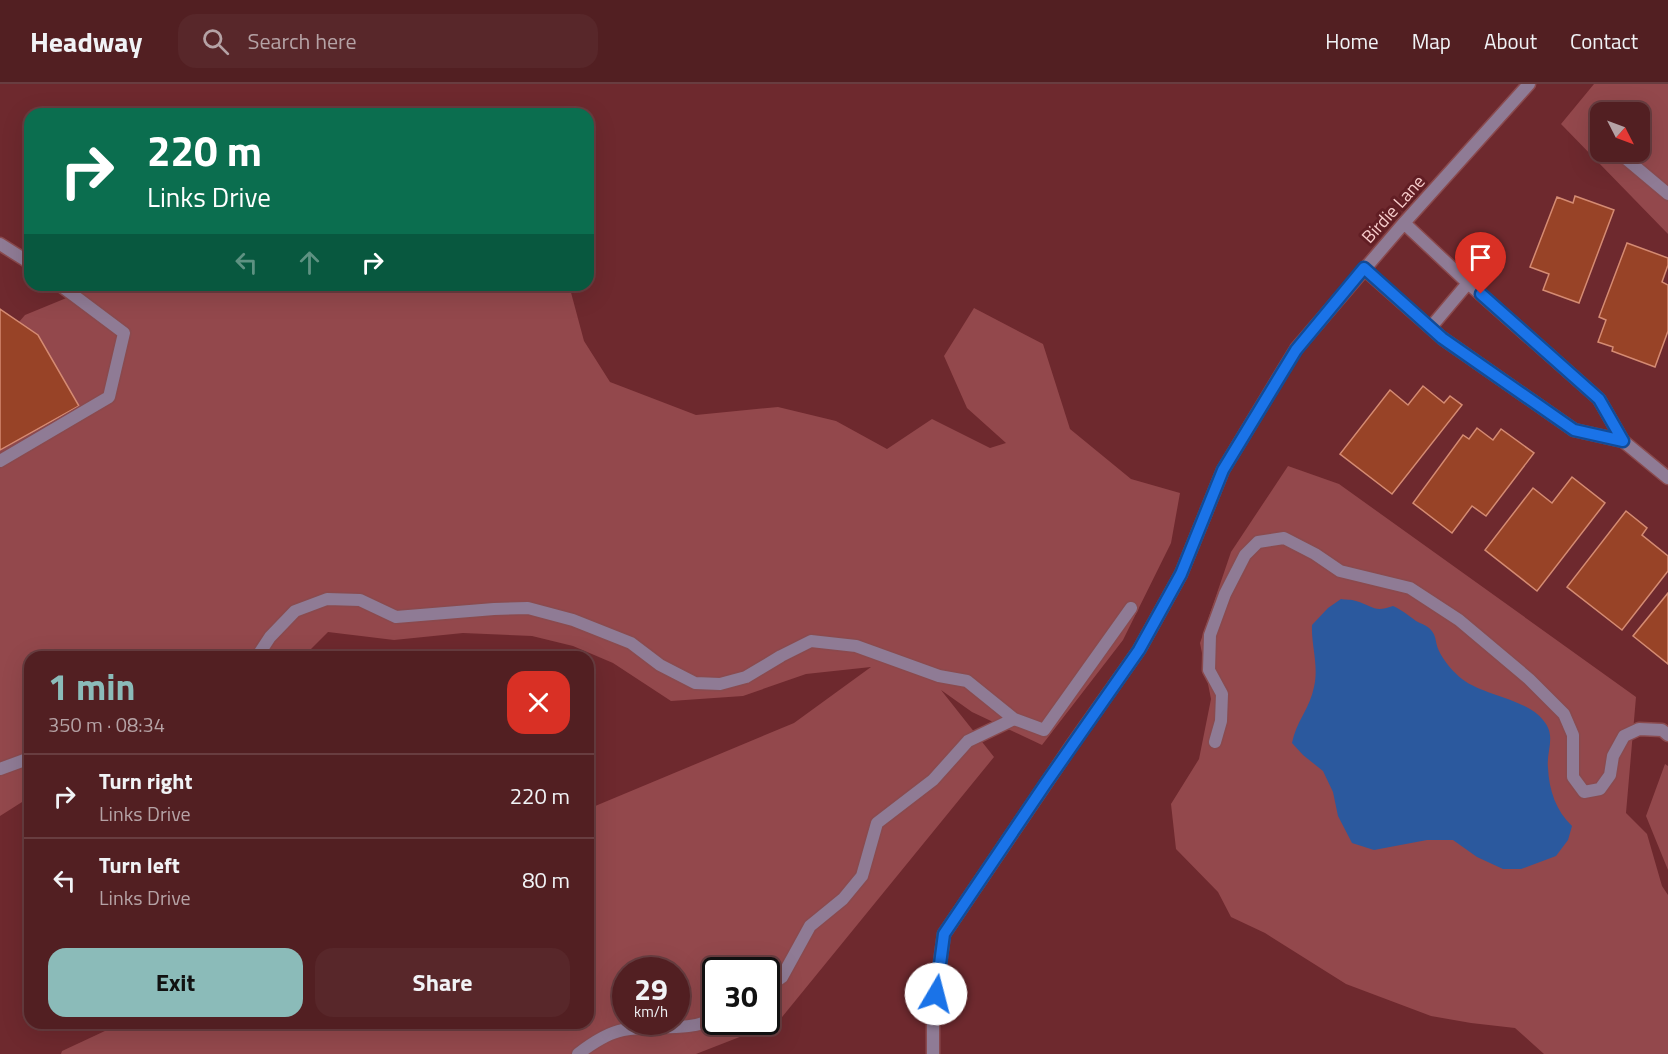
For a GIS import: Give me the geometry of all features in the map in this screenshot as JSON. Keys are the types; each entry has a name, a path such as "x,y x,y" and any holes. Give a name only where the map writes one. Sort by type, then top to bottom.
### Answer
{"street":[{"name":"Birdie Lane","path":"933,1054 933,1013 944,934 1139,650 1181,574 1223,470 1296,350 1364,268 1529,84"},
{"path":"1630,162 1668,194"},
{"path":"1404,223 1599,399 1623,441 1668,478"},
{"path":"0,244 24,259"},
{"path":"1364,268 1442,338 1574,430 1623,441"},
{"path":"1431,327 1468,283"},
{"path":"0,460 109,397 124,333 68,291"},
{"path":"1215,741 1221,721 1222,694 1209,670 1210,635 1225,594 1245,555 1258,542 1284,537 1316,554 1340,571 1410,588 1459,620 1529,679 1564,714 1573,735 1573,777 1584,792 1600,789 1610,775 1613,756 1624,736 1639,729 1662,730 1668,735"},
{"path":"261,651 270,637 296,611 327,599 360,600 396,617 528,608 573,620 631,643 660,665 695,683 720,684 746,678 781,656 811,641 856,646 939,676 967,681 1014,719 1044,730 1131,609"},
{"path":"780,979 810,926 843,899 862,876 877,823 933,780 968,741 1014,719"},
{"path":"0,769 24,760"},
{"path":"578,1054 592,1043 622,1030 675,1028 702,1021"}],"shaded area":[{"path":"1594,84 1668,84 1668,234 1598,162 1650,162 1650,102 1590,102 1590,154 1561,124"},
{"path":"83,291 571,291 584,341 610,382 696,415 778,407 836,421 887,449 932,419 990,448 1006,443 967,408 944,356 974,308 1043,344 1070,429 1131,479 1180,493 1171,543 1123,640 1042,745 972,712 941,690 994,757 780,1020 780,957 702,957 702,1035 745,1035 696,1054 61,1054 62,1051 109,1029 594,1029 594,806 794,723 871,667 806,674 743,696 671,701 613,663 594,655 594,651 585,651 532,636 463,633 394,640 328,632 309,651 24,651 24,801 0,816 0,344 25,315"},
{"path":"1288,466 1339,484 1636,697 1626,813 1647,834 1662,886 1668,895 1668,1054 1544,1054 1515,1028 1431,1016 1346,984 1265,933 1231,917 1218,892 1176,849 1171,804 1199,759 1211,699 1200,643 1231,552"},
{"path":"1665,764 1668,766 1668,870 1646,816"}],"water":[{"path":"1341,599 1354,600 1377,609 1393,606 1399,609 1431,630 1443,658 1462,679 1482,690 1527,707 1543,720 1550,737 1548,761 1552,792 1562,814 1572,826 1568,840 1556,856 1521,869 1503,869 1477,857 1453,840 1427,840 1374,850 1352,843 1338,816 1333,792 1323,771 1292,743 1314,687 1316,671 1312,625 1328,608"}],"building":[{"path":"1575,196 1614,210 1579,303 1543,290 1549,274 1530,267 1557,197 1573,203"},
{"path":"1627,243 1668,258 1662,282 1668,285 1668,331 1655,367 1612,351 1613,347 1598,342 1606,320 1599,317"},
{"path":"0,309 38,335 79,406 0,450"},
{"path":"1423,386 1444,403 1450,396 1462,405 1392,494 1340,454 1390,390 1408,405"},
{"path":"1477,428 1493,440 1501,429 1534,453 1486,516 1472,506 1452,533 1413,503 1463,435 1469,439"},
{"path":"1572,477 1605,503 1537,591 1485,550 1533,488 1552,503"},
{"path":"1626,511 1647,528 1642,535 1668,556 1668,571 1622,630 1567,587"},
{"path":"1668,593 1668,664 1633,636"}],"route":[{"path":"936,994 944,934 1139,650 1181,574 1223,470 1296,350 1364,268 1442,338 1574,430 1623,441 1599,399 1481,294"}]}
